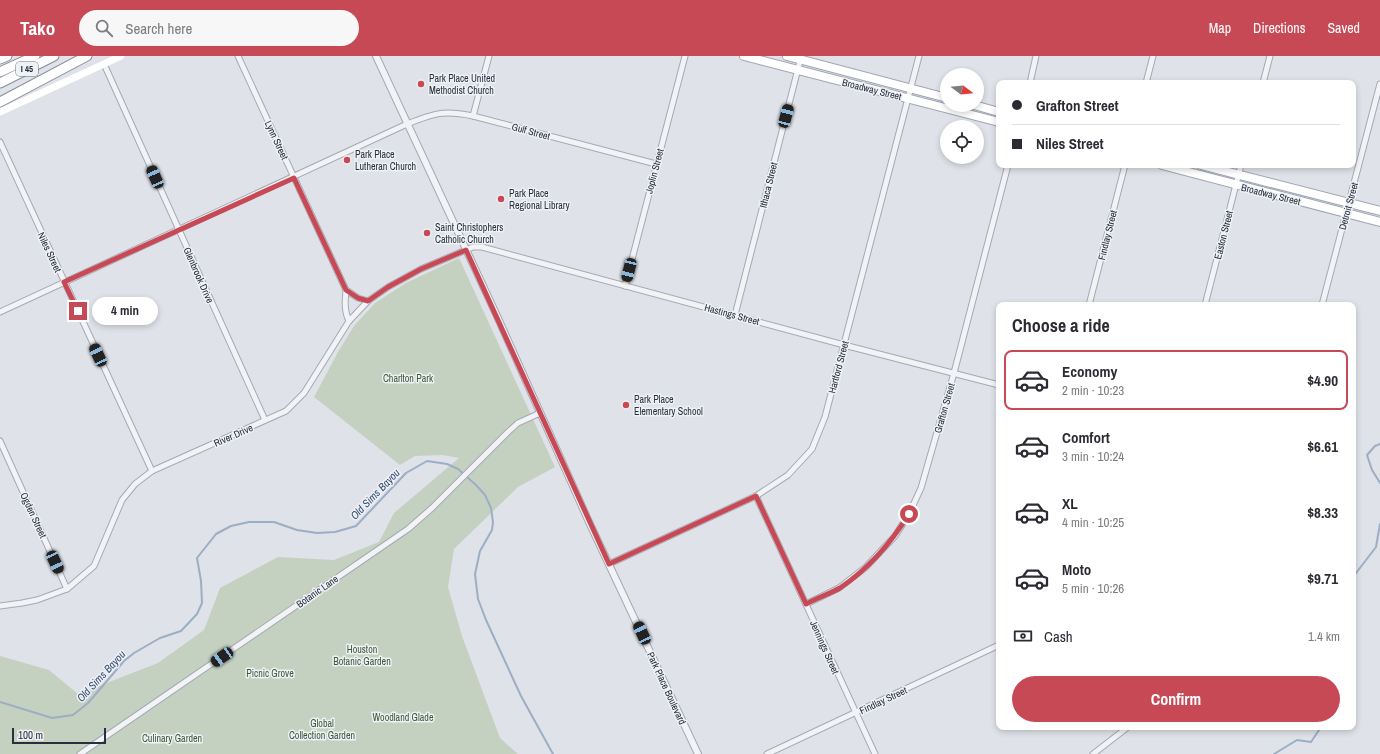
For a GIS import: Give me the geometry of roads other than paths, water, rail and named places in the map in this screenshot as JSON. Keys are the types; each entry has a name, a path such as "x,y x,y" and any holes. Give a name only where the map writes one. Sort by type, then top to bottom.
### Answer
{"highway":[{"name":"I 45","path":"0,59 7,56"},
{"name":"I 45","path":"0,72 34,56"},
{"name":"I 45","path":"0,83 54,56"},
{"path":"0,102 87,56"}],"main road":[{"path":"0,112 121,56"},
{"name":"Broadway Street","path":"744,56 996,121"},
{"name":"Broadway Street","path":"787,56 801,58 940,96"},
{"path":"984,108 996,111"},
{"name":"Broadway Street","path":"1173,168 1380,222"},
{"name":"Broadway Street","path":"1212,168 1380,211"}],"street":[{"name":"Lynn Street","path":"238,56 346,290 345,300 348,321"},
{"name":"Park Place Boulevard","path":"376,56 609,564 698,754"},
{"path":"473,116 489,56"},
{"name":"Joplin Street","path":"625,286 685,56"},
{"name":"Hartford Street","path":"609,564 756,496 788,475 812,449 825,417 919,56"},
{"path":"1031,80 1036,56"},
{"path":"1147,80 1153,56"},
{"path":"1264,80 1270,56"},
{"name":"Ithaca Street","path":"735,315 801,58"},
{"name":"Glenbrook Drive","path":"104,64 265,420"},
{"name":"Detroit Street","path":"1323,302 1380,84"},
{"name":"Gulf Street","path":"0,312 294,178 407,124 437,113 449,112 473,116 656,164"},
{"name":"Niles Street","path":"0,142 152,471"},
{"name":"Grafton Street","path":"806,604 839,588 866,568 895,536 909,514 921,488 954,373 1007,168"},
{"name":"Findlay Street","path":"1090,302 1124,168"},
{"name":"Easton Street","path":"1206,302 1240,168"},
{"name":"Hastings Street","path":"466,250 473,247 482,246 844,345 996,384"},
{"name":"River Drive","path":"0,606 37,600 67,589 94,566 122,500 135,484 152,471 286,412 304,393 348,321 368,301 388,287 421,269 466,250"},
{"path":"346,290 358,298 368,301"},
{"name":"Botanic Lane","path":"80,754 408,529 432,508 500,439 518,423 540,413"},
{"name":"Ogden Street","path":"0,441 67,589"},
{"name":"Jennings Street","path":"756,496 875,754"},
{"name":"Findlay Street","path":"767,754 996,646"},
{"path":"1093,754 1124,730"}],"waterway":[{"path":"1380,444 1375,446 1367,455 1372,470 1380,483"},
{"name":"Old Sims Bayou","path":"0,702 52,718 73,715 88,703 124,661 134,653 160,638 181,631 197,614 202,603 201,581 197,558 216,534 231,526 249,522 274,522 297,530 317,533 335,532 356,526 406,473 427,461 447,464 458,469 485,495 491,508 493,522 492,530 480,551 475,574 478,599 521,696 553,754"},
{"path":"1356,573 1376,547 1380,524"},
{"path":"1274,754 1297,740 1311,742 1319,730"}],"place":[{"name":"Park Place United Methodist Church","path":"421,84"},
{"name":"Park Place Lutheran Church","path":"347,160"},
{"name":"Park Place Regional Library","path":"501,199"},
{"name":"Saint Christophers Catholic Church","path":"427,233"},
{"name":"Park Place Elementary School","path":"626,405"}],"park label":[{"name":"Charlton Park","path":"408,378"},
{"name":"Houston Botanic Garden","path":"362,654"},
{"name":"Picnic Grove","path":"270,673"},
{"name":"Woodland Glade","path":"403,717"},
{"name":"Global Collection Garden","path":"322,728"},
{"name":"Culinary Garden","path":"172,738"}]}
